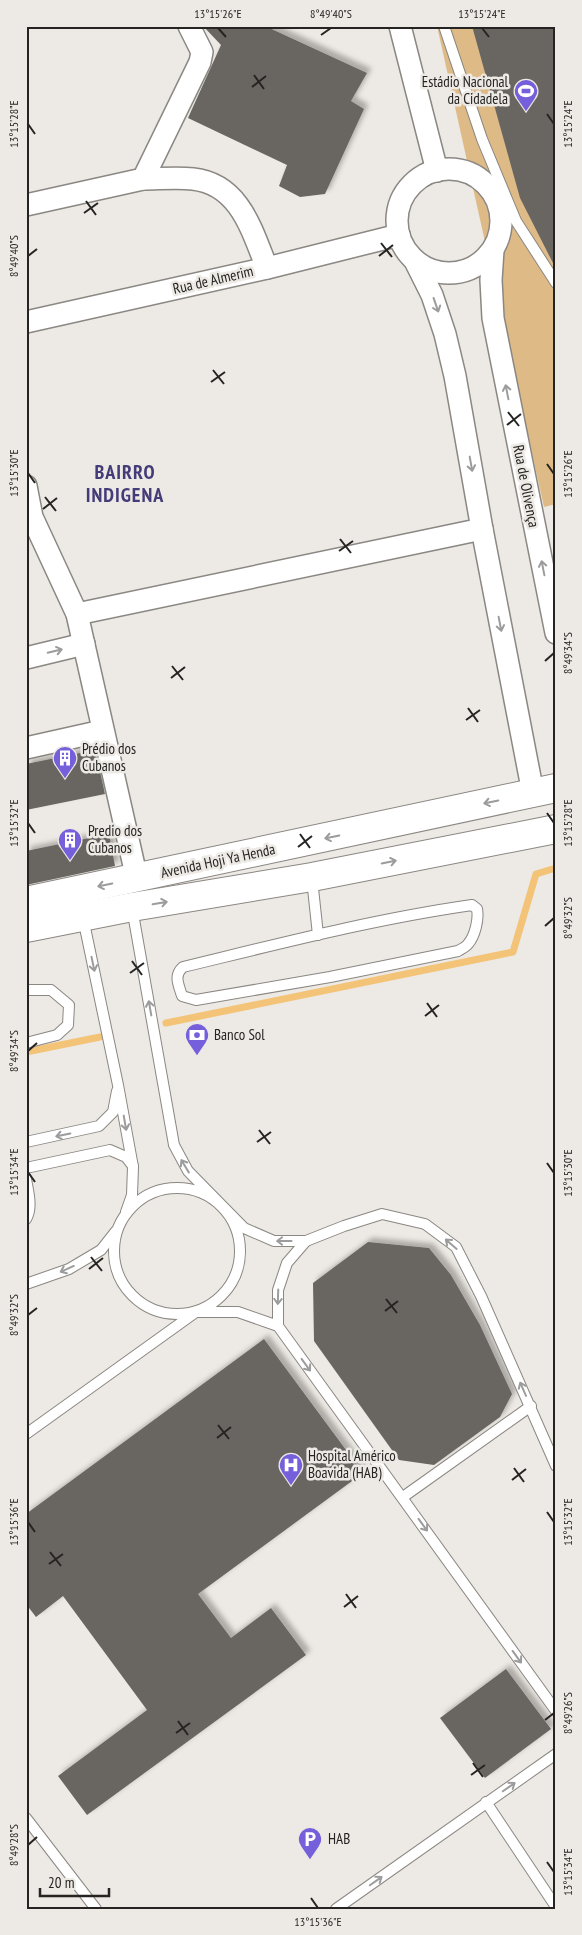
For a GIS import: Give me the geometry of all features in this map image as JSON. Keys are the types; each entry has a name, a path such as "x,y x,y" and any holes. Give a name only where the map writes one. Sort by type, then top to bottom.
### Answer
{"main road":[{"name":"Avenida Hoji Ya Henda","path":"26,901 544,791"},
{"name":"Avenida Hoji Ya Henda","path":"26,928 312,877 556,829"}],"street":[{"path":"143,179 200,62 202,52 189,26"},
{"path":"400,26 437,171"},
{"path":"415,261 442,273 455,273 474,267 486,258 493,250 502,221 499,204 487,184 463,170 449,169 437,171 422,177 409,188 400,205 397,220 399,235 404,247 415,261 432,295 445,334 455,376 482,529 544,791"},
{"path":"26,205 143,179 194,179 215,185 231,194 243,210 267,268"},
{"name":"Rua de Almerim","path":"26,322 267,268 399,235"},
{"name":"Rua de Olivença","path":"493,250 491,280 494,318 556,633"},
{"path":"26,486 29,518 77,614 136,879"},
{"path":"77,614 482,529"},
{"path":"26,658 84,644"},
{"path":"26,748 102,731"}],"lane":[{"path":"444,26 482,139 516,221 556,283"},
{"path":"312,877 318,935"},
{"path":"472,905 477,909 478,916 472,938 467,946 458,950 330,977 196,1000 182,996 176,977 178,971 183,966 318,935 472,905"},
{"path":"132,908 174,1145 188,1171 244,1228 274,1241 306,1242 344,1226 382,1214 425,1224 456,1247 481,1296 556,1466"},
{"path":"26,1284 69,1269 100,1250 118,1228 126,1214 132,1195 134,1167 82,917"},
{"path":"26,990 51,990 69,1005 68,1025 57,1035 26,1043"},
{"path":"26,1142 99,1126 113,1112 118,1085"},
{"path":"26,1168 110,1150 126,1157 134,1167"},
{"path":"26,1179 30,1199 26,1219"},
{"path":"26,1434 196,1312 216,1302 231,1285 240,1263 241,1247 236,1225 218,1202 198,1191 178,1187 156,1192 142,1199 126,1214"},
{"path":"118,1228 114,1249 116,1268 124,1287 140,1303 163,1313 174,1315 196,1312 238,1312 278,1326 556,1711"},
{"path":"278,1326 278,1290 287,1263 306,1242"},
{"path":"403,1497 530,1406"},
{"path":"336,1909 556,1754"},
{"path":"486,1802 556,1907"},
{"path":"26,1818 96,1909"}],"shaded area":[{"path":"437,26 556,26 556,504 544,507"}],"building":[{"path":"203,26 265,26 367,73 351,101 364,109 325,194 300,197 279,186 287,165 188,118 221,45"},
{"name":"Estádio Nacional da Cidadela","path":"472,26 556,26 556,269 520,198"},
{"name":"Prédio dos Cubanos","path":"95,750 105,794 26,810 26,764"},
{"name":"Predio dos Cubanos","path":"109,834 115,866 26,885 26,851"},
{"path":"368,1242 429,1248 451,1275 480,1325 512,1394 500,1417 434,1465 399,1460 314,1341 313,1283"},
{"path":"264,1339 363,1473 198,1594 231,1638 271,1608 306,1655 87,1815 58,1776 147,1710 63,1596 36,1617 26,1604 26,1514"},
{"path":"506,1669 551,1729 485,1778 440,1718"}],"waterway":[{"path":"166,1023 513,952 536,874 556,868"},
{"path":"26,1052 100,1037"}],"place":[{"name":"Estádio Nacional da Cidadela","path":"526,112"},
{"name":"Prédio dos Cubanos","path":"65,779"},
{"name":"Predio dos Cubanos","path":"70,861"},
{"name":"Banco Sol","path":"197,1056"},
{"name":"Hospital Américo Boavida (HAB)","path":"291,1486"},
{"name":"HAB","path":"310,1860"}],"district":[{"name":"BAIRRO INDIGENA","path":"125,484"}]}
